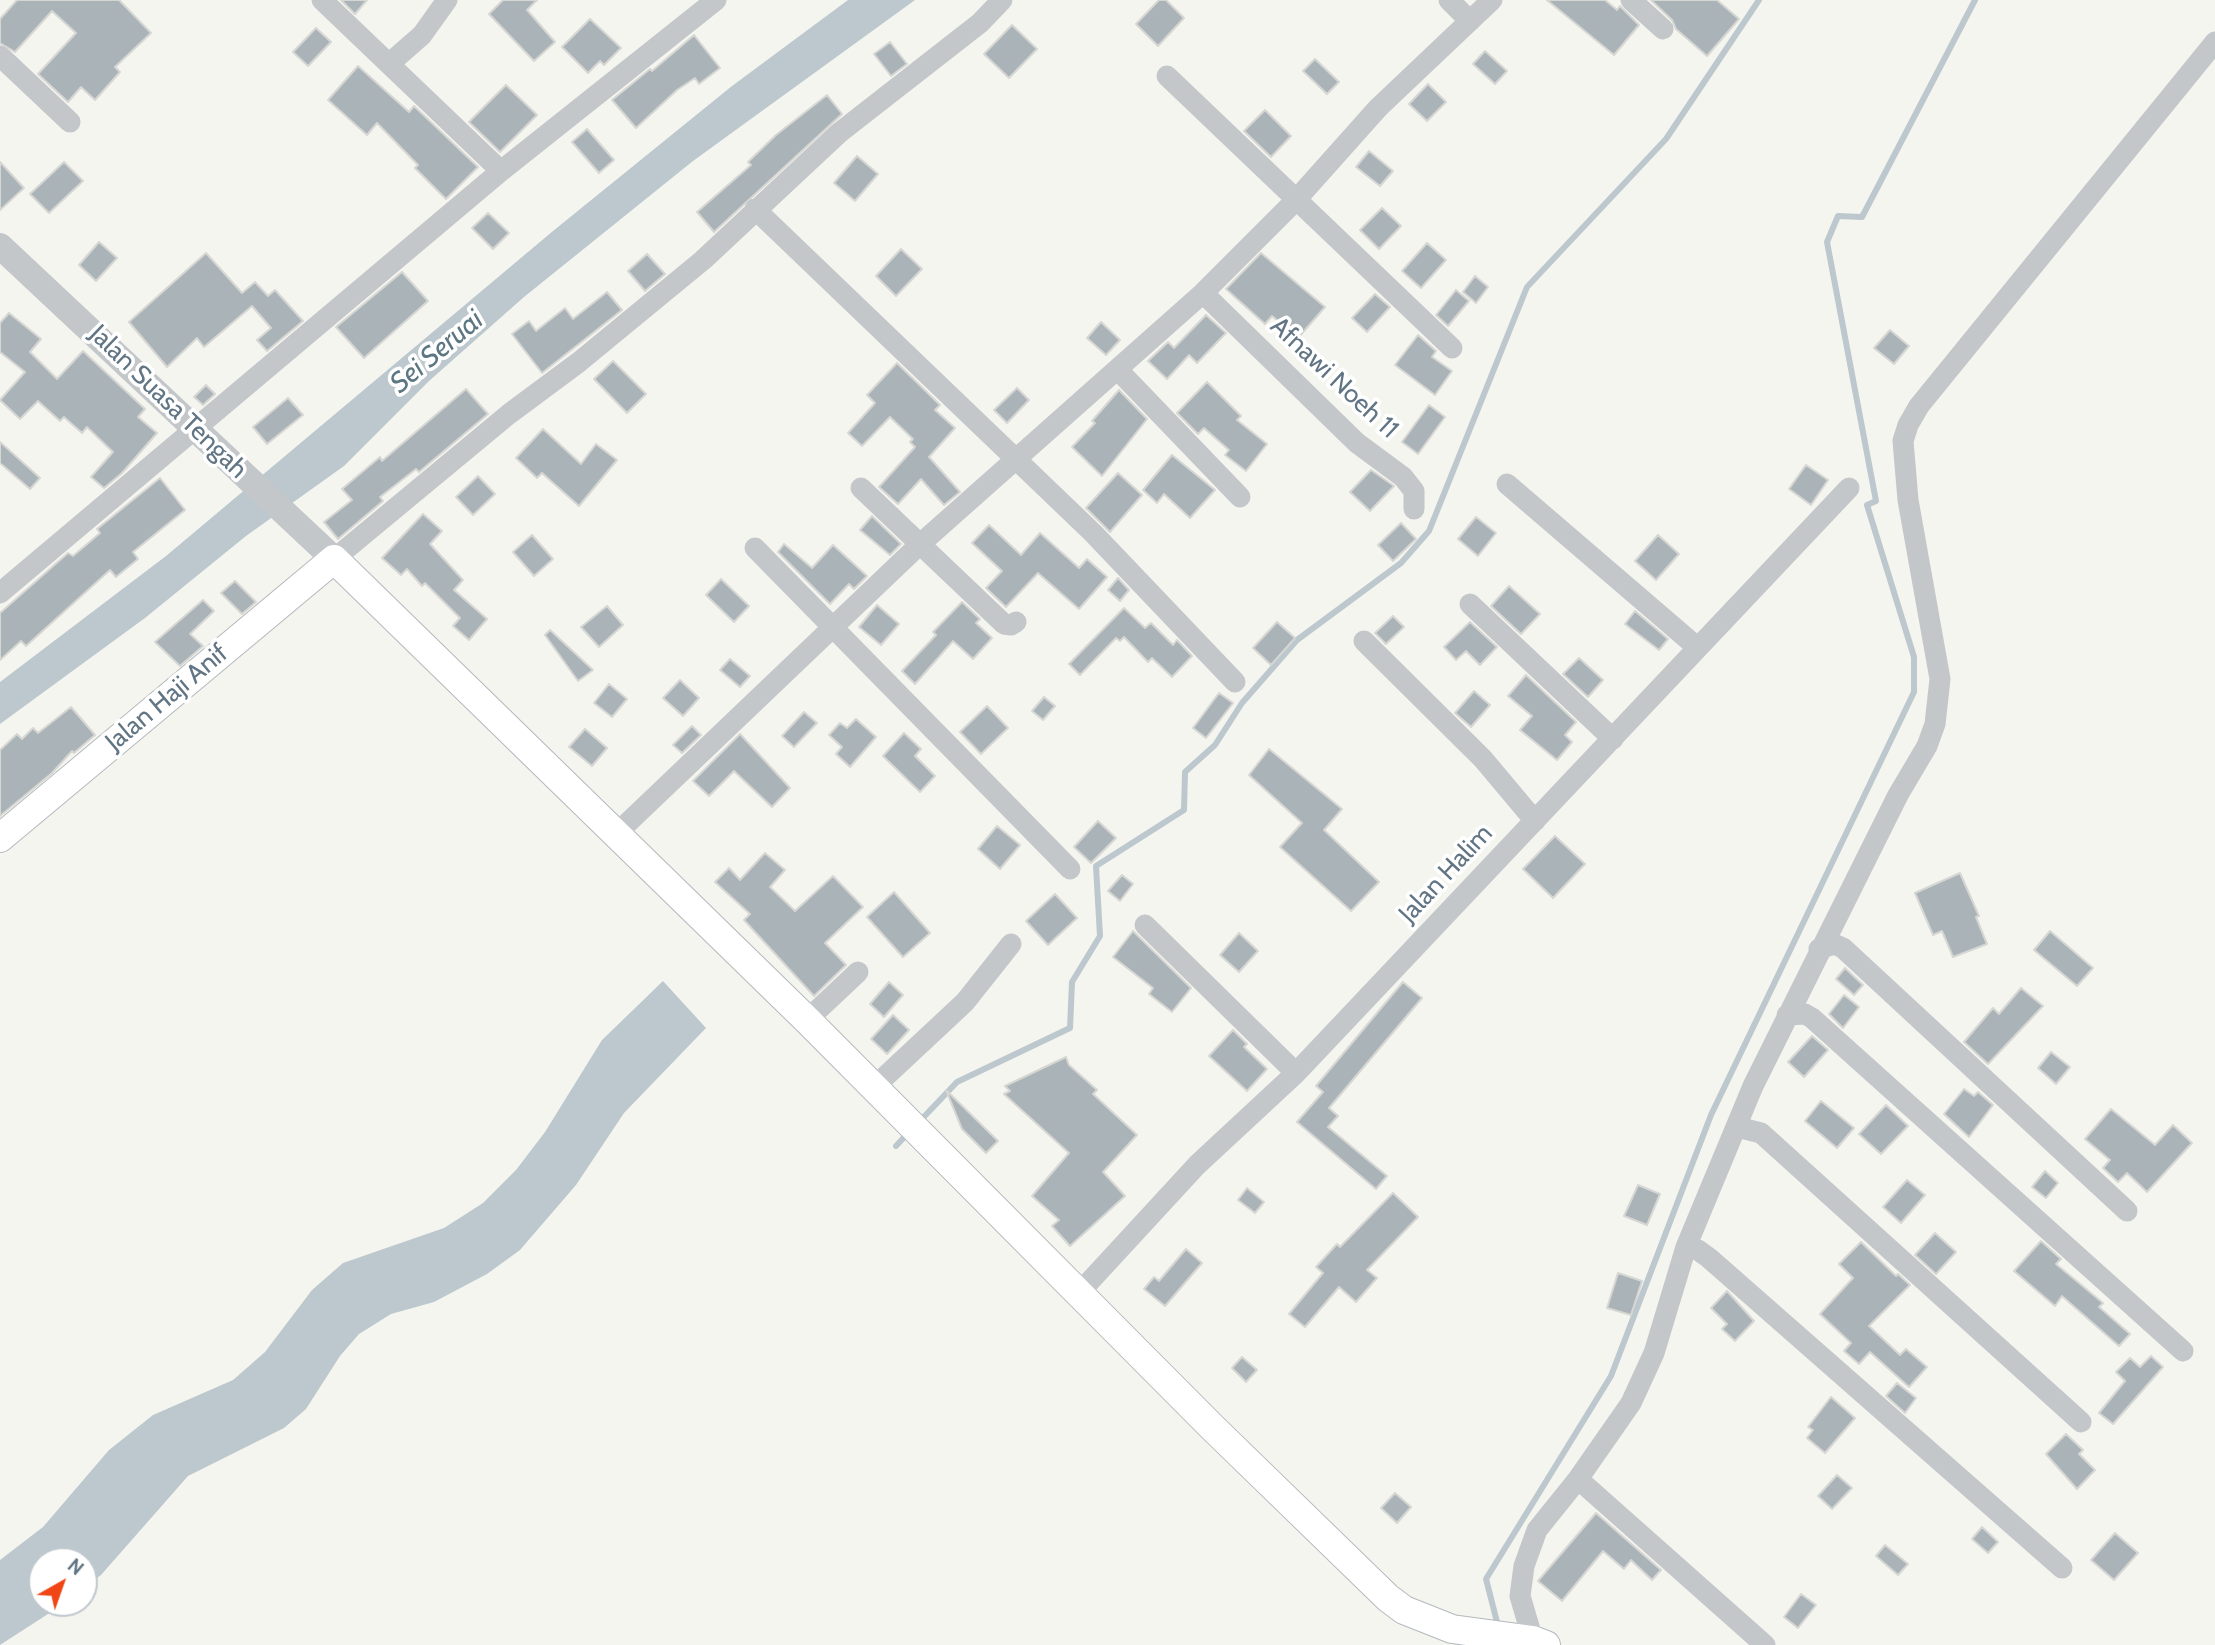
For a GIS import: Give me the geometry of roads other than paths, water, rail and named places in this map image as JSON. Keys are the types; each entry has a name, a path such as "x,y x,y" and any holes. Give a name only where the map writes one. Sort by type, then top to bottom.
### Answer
{"main road":[{"path":"334,559 807,1020 1388,1598 1422,1618 1452,1629 1533,1641"},
{"name":"Jalan Haji Anif","path":"0,838 334,559"}],"street":[{"path":"322,0 500,171"},
{"path":"390,63 422,35 447,0"},
{"path":"0,593 500,171 716,0"},
{"path":"334,559 509,414 579,362 703,260 839,133 980,23 1002,0"},
{"path":"1449,0 1470,21"},
{"path":"616,834 918,546 1203,293 1295,201 1378,108 1492,0"},
{"path":"1631,0 1664,29"},
{"path":"1533,1641 1520,1596 1524,1566 1537,1531 1578,1479 1637,1391 1654,1353 1686,1247 1787,1015 1898,795 1919,761 1935,724 1940,679 1908,500 1903,441 1908,425 1919,406 2215,42"},
{"path":"0,56 70,122"},
{"path":"1167,76 1452,348"},
{"path":"755,209 1017,458 1235,681"},
{"name":"Jalan Suasa Tengah","path":"0,246 334,559"},
{"name":"Afnawi Noeh 11","path":"1203,293 1357,443 1404,477 1414,491 1414,509"},
{"path":"1118,370 1240,496"},
{"path":"1507,484 1698,648"},
{"path":"861,488 918,546 1004,624 1016,621"},
{"name":"Jalan Halim","path":"1079,1293 1198,1165 1296,1073 1849,488"},
{"path":"755,548 831,629 1070,869"},
{"path":"1470,604 1613,739"},
{"path":"1364,641 1483,759 1535,821"},
{"path":"1145,925 1296,1073"},
{"path":"874,1087 965,1002 1011,944"},
{"path":"1819,949 1835,944 1843,948 2127,1211"},
{"path":"807,1020 858,972"},
{"path":"1787,1015 1805,1014 1812,1018 2183,1351"},
{"path":"1737,1127 1762,1133 2081,1422"},
{"path":"1686,1247 1698,1250 1709,1258 2062,1568"},
{"path":"1578,1479 1765,1645"}],"water":[{"name":"Sei Seruai","path":"848,0 915,0 693,161 524,297 429,381 344,466 246,536 145,618 0,724 0,682 166,556 553,231 732,86"},
{"path":"663,981 706,1028 624,1113 576,1185 520,1250 487,1274 434,1302 391,1314 359,1334 340,1356 306,1409 284,1428 188,1476 101,1575 98,1577 98,1547 28,1547 28,1617 43,1617 0,1645 0,1560 43,1527 109,1450 153,1415 233,1380 265,1352 312,1290 343,1263 444,1228 483,1203 516,1170 545,1132 602,1040"}],"waterway":[{"path":"919,1122 957,1082 1070,1028 1072,982 1100,936 1096,866 1184,810 1185,772 1215,745 1242,703 1297,640 1401,563 1429,531 1527,287 1666,139 1759,0"},
{"path":"1498,1626 1486,1579 1611,1376 1711,1115 1914,692 1914,657 1867,505 1876,501 1827,242 1838,216 1862,217 1975,0"},
{"path":"896,1146 909,1132"}]}
